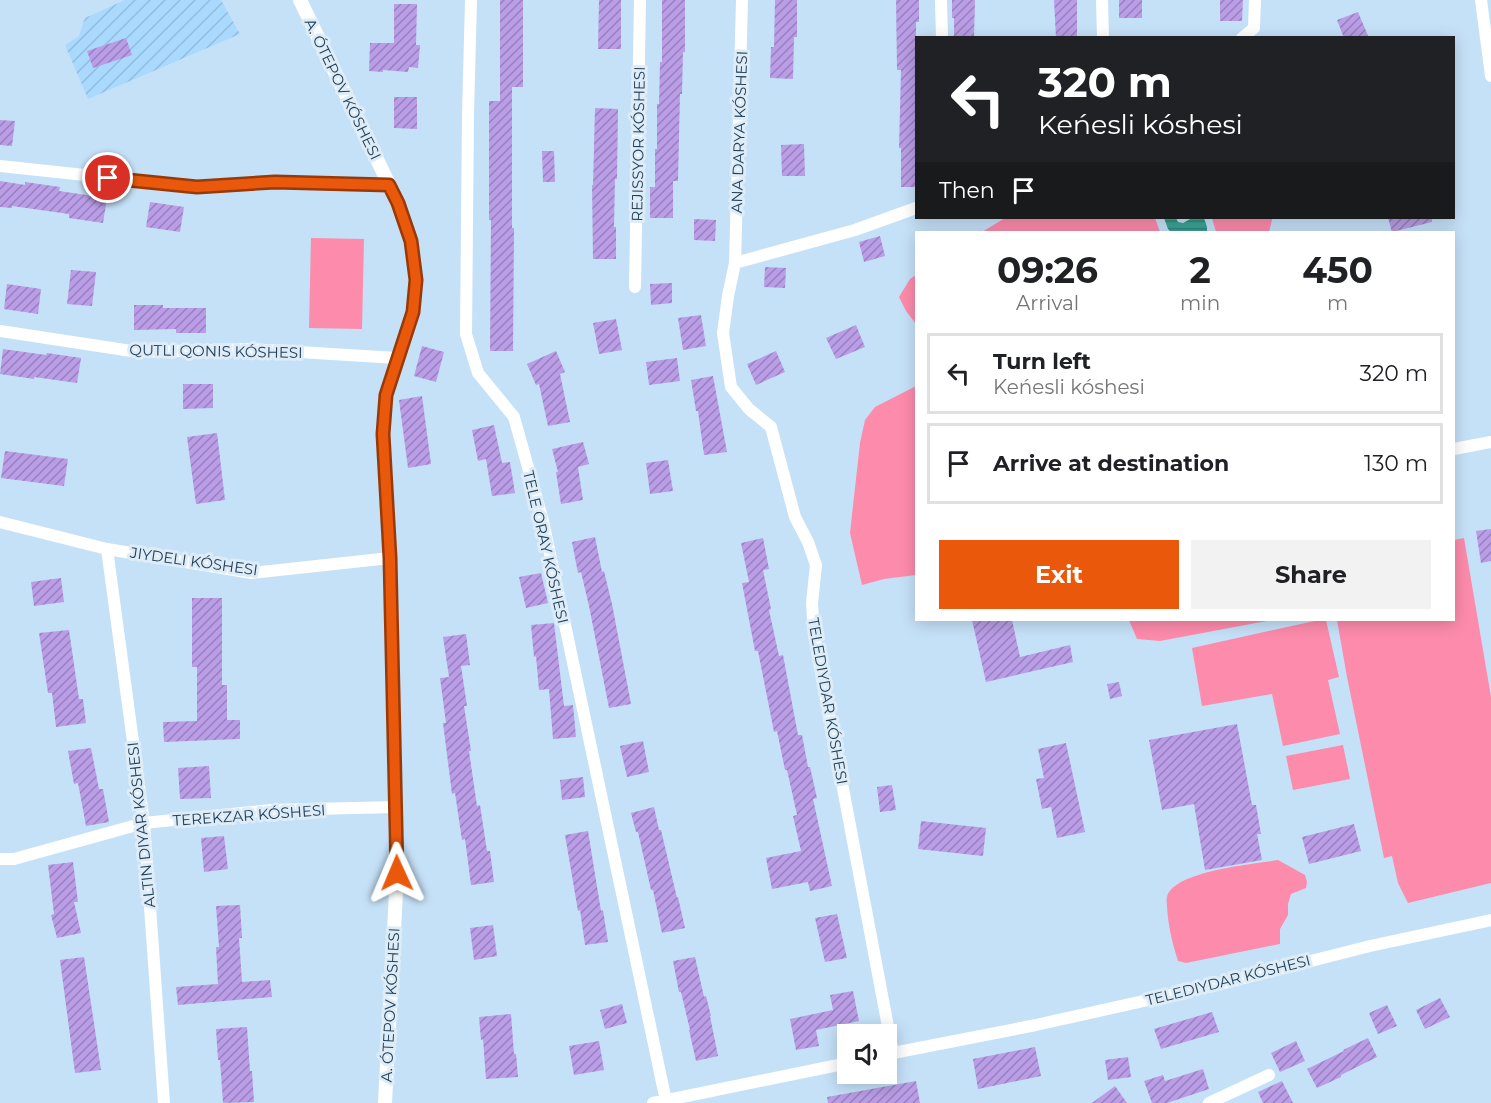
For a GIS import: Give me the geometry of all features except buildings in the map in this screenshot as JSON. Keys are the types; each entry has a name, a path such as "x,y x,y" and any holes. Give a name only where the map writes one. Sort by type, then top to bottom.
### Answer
{"street":[{"name":"A. ÓTEPOV KÓSHESI","path":"300,0 398,203 411,241 416,280 413,312 386,395 383,434 390,558 397,873 385,1103"},
{"name":"TELE ORAY KÓSHESI","path":"471,0 466,334 478,373 513,417 543,521 660,1102"},
{"name":"REJISSYOR KÓSHESI","path":"635,287 640,0"},
{"name":"ANA DARYA KÓSHESI","path":"735,263 742,0"},
{"path":"940,0 942,36"},
{"path":"1102,0 1103,36"},
{"path":"1244,36 1254,28 1255,0"},
{"path":"1481,0 1491,75"},
{"path":"0,166 197,187 275,182 389,185"},
{"path":"735,263 855,230 915,208"},
{"name":"TELEDIYDAR KÓSHESI","path":"735,263 723,333 731,387 749,410 771,427 795,517 816,565 812,603 814,635 885,1024"},
{"path":"0,331 138,352 251,349 397,358"},
{"path":"1455,449 1491,442"},
{"name":"JIYDELI KÓSHESI","path":"0,522 107,549 252,573 390,558"},
{"path":"107,549 144,823 164,1103"},
{"name":"TEREKZAR KÓSHESI","path":"0,859 14,859 144,823 271,810 396,807"},
{"name":"TELEDIYDAR KÓSHESI","path":"897,1053 1224,983 1370,946 1491,920"},
{"path":"660,1102 837,1065"},
{"path":"1209,1103 1269,1075"}],"shaded area":[{"path":"125,0 221,0 240,34 88,99 65,45 79,36 85,18"},
{"path":"1003,219 1155,219 1160,231 984,231"},
{"path":"1164,219 1176,219 1183,223 1190,219 1204,219 1207,231 1170,231"},
{"path":"1212,219 1272,219 1269,231 1216,231"},
{"path":"311,238 364,239 362,329 309,328"},
{"path":"915,276 915,323 899,297 910,279"},
{"path":"915,387 915,575 884,579 862,585 850,533 860,443 865,420 875,407"},
{"path":"1464,538 1491,697 1491,883 1408,903 1398,883 1392,856 1384,858 1337,621 1455,621 1455,540"},
{"path":"1129,621 1267,621 1160,641 1137,639"},
{"path":"1314,621 1326,621 1339,677 1328,680 1340,734 1283,746 1272,694 1202,706 1192,648"},
{"path":"1343,745 1350,779 1293,790 1286,756"},
{"path":"1278,860 1305,875 1307,882 1306,888 1291,894 1288,915 1280,929 1280,944 1186,963 1178,961 1168,920 1167,897 1173,888 1198,875 1216,870"}],"route":[{"path":"108,178 197,187 275,182 389,185 398,203 411,241 416,280 413,312 386,395 383,434 390,558 397,873"}]}
